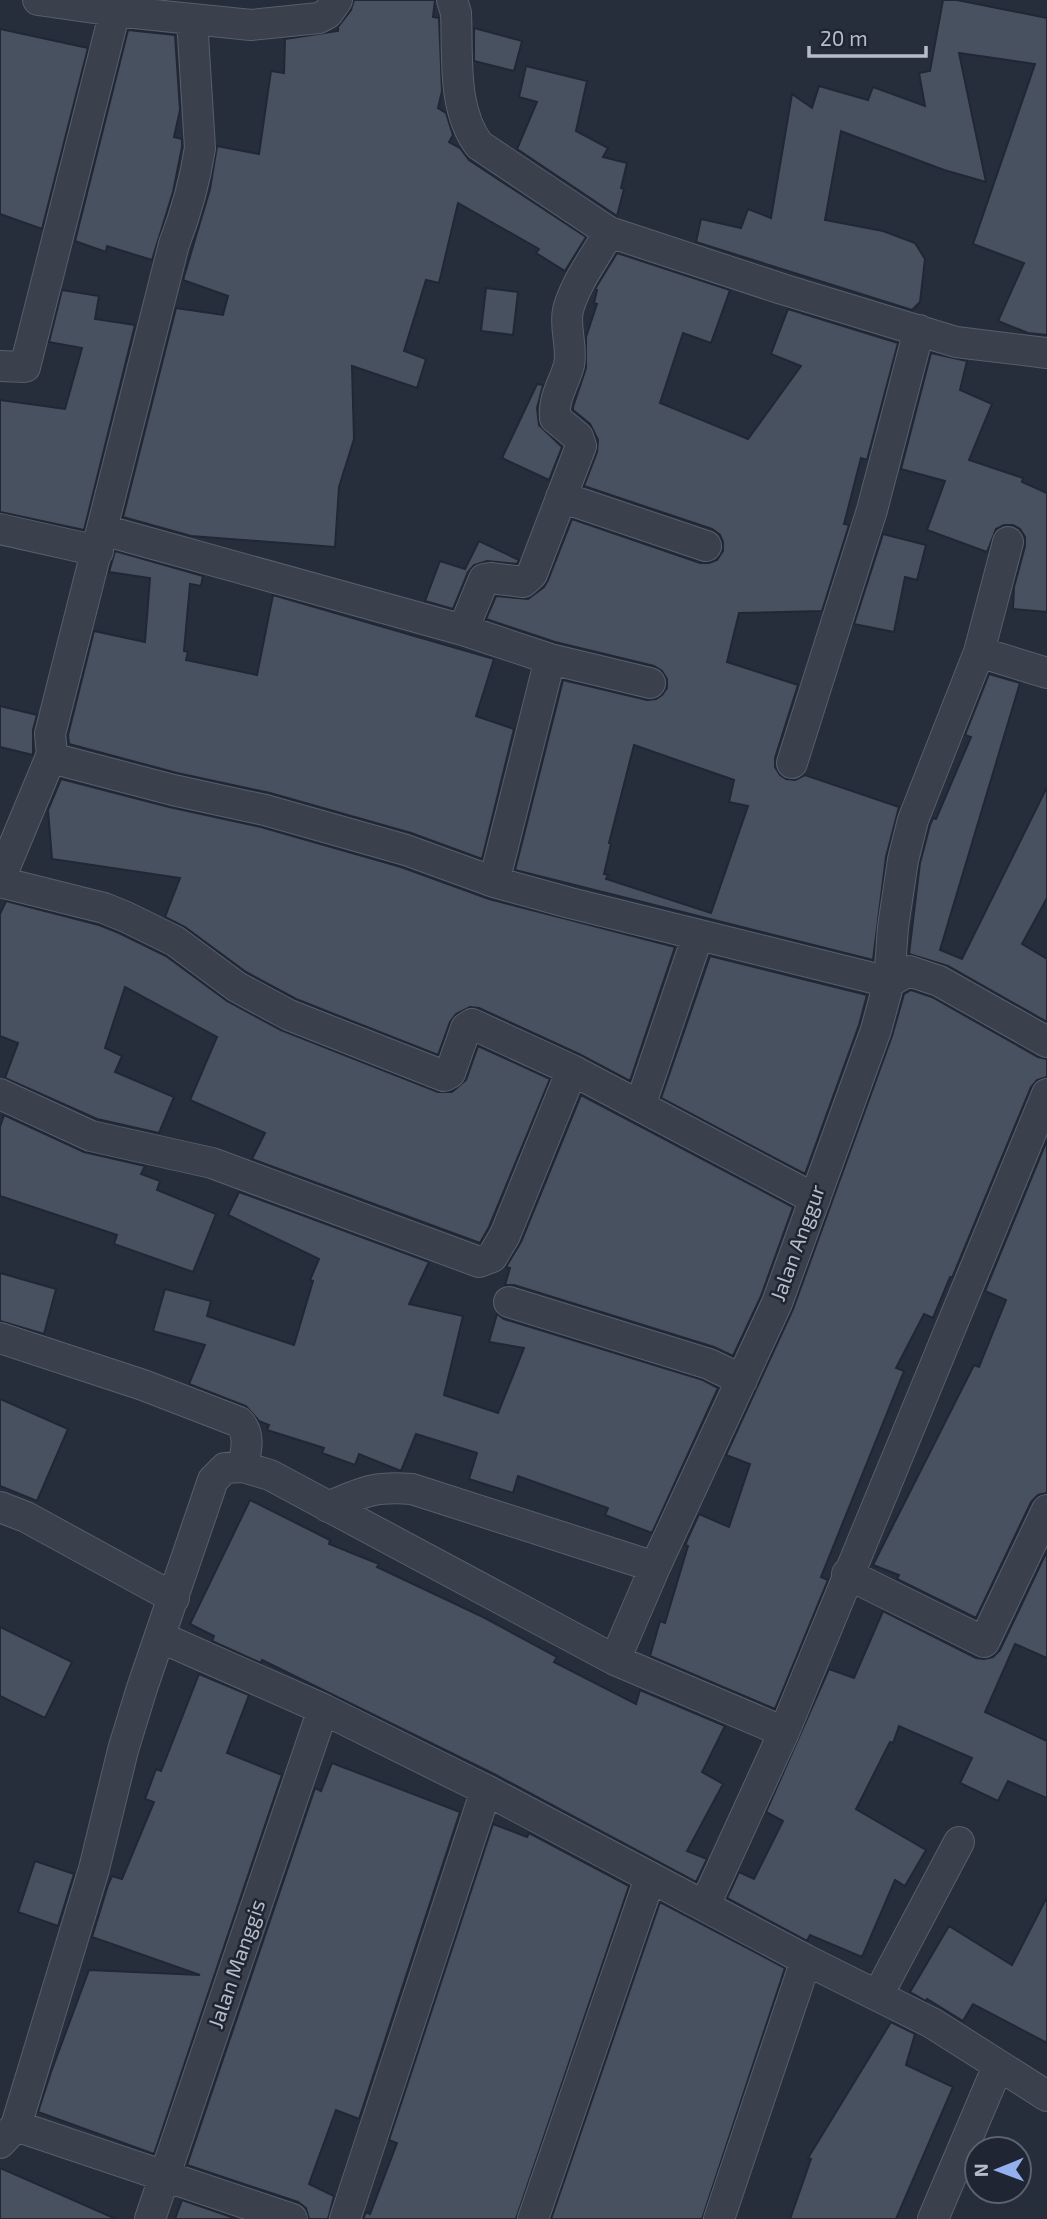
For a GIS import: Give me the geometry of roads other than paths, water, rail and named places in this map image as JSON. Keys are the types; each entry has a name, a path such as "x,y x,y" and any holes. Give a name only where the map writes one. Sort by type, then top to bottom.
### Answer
{"street":[{"path":"38,0 114,6 192,19 251,25 319,18 328,13 337,0"},
{"path":"452,0 456,13 461,104 474,138 479,145 609,232 956,342 1047,353"},
{"path":"0,366 25,367 114,6"},
{"path":"192,19 200,148 197,168 167,268 50,734 52,754 0,881 104,908 126,917 175,941 237,987 289,1015 444,1076 450,1073 466,1028 475,1024 572,1070 815,1199"},
{"path":"463,630 484,579 523,582 531,574 581,446 578,437 558,421 555,413 556,399 570,361 568,311 609,232"},
{"path":"792,763 872,510 919,330"},
{"path":"561,497 706,546"},
{"path":"0,529 100,541 463,630 550,659 649,682"},
{"name":"Jalan Anggur","path":"615,1660 777,1303 876,1030 889,982 893,927 903,860 913,820 979,652 1008,542"},
{"path":"979,652 1047,673"},
{"path":"494,882 550,659"},
{"path":"52,754 73,765 265,810 406,850 494,882 698,935 889,982 909,971 930,978 1047,1042"},
{"path":"640,1106 698,935"},
{"path":"0,1094 91,1136 212,1163 479,1262 492,1257 505,1235 572,1070"},
{"path":"705,1905 784,1732 1047,1094"},
{"path":"509,1302 709,1364 742,1380"},
{"path":"0,1338 143,1385 239,1422 244,1428 247,1440 243,1467"},
{"path":"292,2219 165,2176 8,2135 94,1869 123,1750 213,1480 225,1468 243,1467 270,1475 615,1660 784,1732"},
{"path":"328,1507 372,1488 412,1489 655,1567"},
{"path":"0,1507 26,1517 174,1598"},
{"path":"847,1574 984,1642 1047,1510"},
{"path":"160,1637 323,1709 486,1790 806,1960 932,2023 1047,2096"},
{"name":"Jalan Manggis","path":"150,2219 323,1709"},
{"path":"345,2219 486,1790"},
{"path":"877,1995 959,1842"},
{"path":"533,2219 650,1878"},
{"path":"719,2219 806,1960"},
{"path":"933,2219 998,2066"}]}
